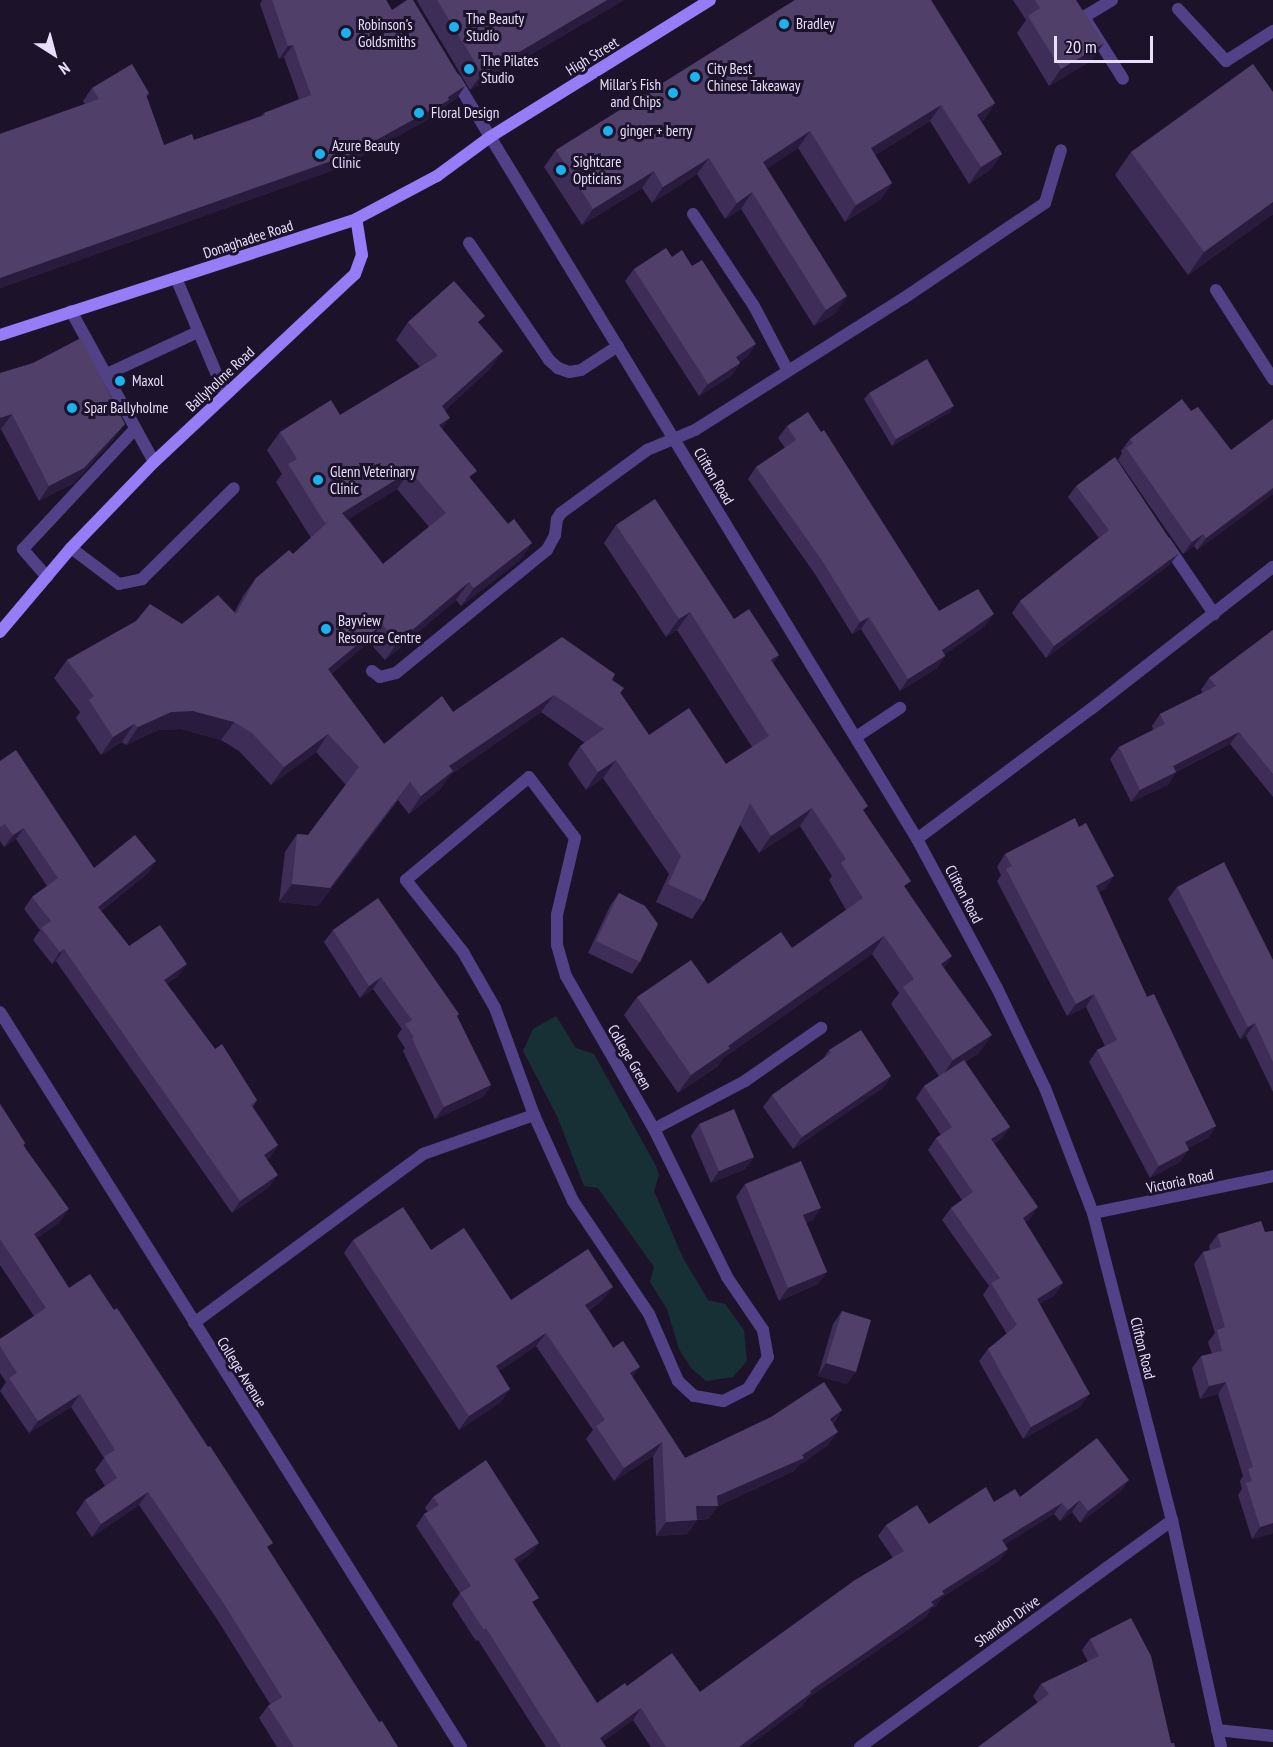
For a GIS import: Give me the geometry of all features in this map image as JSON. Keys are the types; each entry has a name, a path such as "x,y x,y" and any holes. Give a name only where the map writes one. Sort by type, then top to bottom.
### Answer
{"main road":[{"name":"High Street","path":"490,137 710,0"},
{"name":"Donaghadee Road","path":"0,335 356,219 437,176 490,137"},
{"name":"Ballyholme Road","path":"0,632 71,548 154,462 355,274 362,255 356,219"}],"street":[{"path":"1112,0 1084,16 1123,79"},
{"path":"1178,9 1226,61 1273,31"},
{"name":"Clifton Road","path":"448,69 917,839 997,988 1045,1088 1093,1213 1172,1520 1221,1747"},
{"path":"372,671 380,678 396,673 547,550 555,535 557,519 561,513 647,450 695,429 904,298 1045,203 1061,150"},
{"path":"693,214 754,306 788,371"},
{"path":"469,243 549,360 558,368 569,372 581,370 618,346"},
{"path":"176,278 225,394"},
{"path":"1216,290 1273,379"},
{"path":"71,311 154,462"},
{"path":"107,374 198,332"},
{"path":"46,577 23,549 135,429"},
{"path":"71,548 119,584 142,579 234,488"},
{"path":"1161,536 1214,614"},
{"path":"917,839 1091,709 1273,567"},
{"path":"856,737 900,708"},
{"name":"College Green","path":"529,777 575,838 557,915 557,945 566,976 654,1129 727,1276 763,1330 768,1357 749,1388 723,1401 694,1396 678,1381 649,1314 573,1201 534,1116 495,1008 463,952 406,880 529,777"},
{"name":"College Avenue","path":"0,1012 461,1747"},
{"path":"654,1129 746,1081 821,1028"},
{"path":"194,1323 423,1154 534,1116"},
{"name":"Victoria Road","path":"1093,1213 1273,1176"},
{"name":"Shandon Drive","path":"860,1747 1172,1520"},
{"path":"1217,1730 1273,1736"}],"green space":[{"path":"556,1016 576,1048 594,1054 656,1166 659,1175 654,1191 683,1258 708,1300 725,1304 744,1330 747,1361 733,1377 706,1381 692,1369 679,1349 667,1309 650,1282 654,1267 598,1188 584,1186 557,1116 523,1051 533,1029"}],"building":[{"path":"272,0 386,0 392,10 407,0 413,0 465,86 448,97 449,100 351,154 0,278 0,134 99,99 92,88 132,64 149,93 146,95 164,145 192,134 194,140 265,115 264,113 311,95 293,45 288,46"},
{"path":"437,0 607,0 482,74"},
{"path":"795,0 931,0 995,103 977,115 1002,154 981,167 941,105 871,148 892,183 856,205 810,131 763,162 847,296 826,310 752,192 737,203 709,158 663,187 654,171 593,209 556,150"},
{"path":"1035,0 1076,0 1104,43 1061,69 1028,16 1040,8"},
{"path":"1253,64 1273,92 1273,202 1204,252 1131,152"},
{"path":"666,248 672,257 682,250 692,266 702,260 756,344 736,357 740,363 708,384 634,269"},
{"path":"454,281 485,316 478,322 503,351 442,406 450,418 439,425 477,471 469,477 508,524 514,519 532,543 474,588 469,582 398,642 382,624 328,669 384,744 442,696 453,712 562,637 615,674 612,680 624,688 620,693 649,735 689,708 726,764 769,736 690,612 679,619 616,525 655,499 734,619 749,609 779,655 771,660 868,806 863,810 911,881 904,886 952,956 941,964 992,1035 953,1060 903,987 914,979 884,936 728,1046 730,1048 691,1075 637,997 691,960 708,984 781,932 792,948 863,898 841,863 846,859 812,808 771,836 750,803 704,901 668,884 681,856 616,760 598,772 580,746 604,729 554,695 449,766 453,771 421,796 410,782 330,888 292,884 297,834 308,835 359,767 328,734 284,767 252,733 234,722 193,711 171,712 138,727 134,724 113,737 89,700 94,696 67,660 136,621 150,604 182,624 218,595 236,614 256,578 289,550 293,554 329,521 325,523 288,464 297,459 280,432 331,400 340,415 438,356 408,322","holes":["410,471 446,513 383,564 342,513"]},
{"path":"81,338 125,424 84,468 49,486 12,414 0,418 0,373 33,363"},
{"path":"927,359 954,406 896,439 869,393"},
{"path":"1182,399 1191,411 1198,407 1231,450 1273,419 1273,488 1206,538 1203,534 1192,542 1126,448 1133,443 1130,439"},
{"path":"808,412 821,432 824,430 939,611 978,589 994,614 942,650 945,656 908,679 869,617 860,622 823,562 756,467 796,440 787,426"},
{"path":"1115,457 1179,553 1054,646 1020,601 1109,530 1076,486"},
{"path":"1273,630 1273,774 1239,732 1173,766 1176,772 1140,790 1119,747 1165,724 1160,714 1216,686 1209,678"},
{"path":"16,750 94,868 135,835 156,861 98,907 129,946 160,925 187,964 164,980 215,1049 222,1044 257,1100 251,1105 278,1145 264,1155 278,1175 240,1201 64,949 60,952 41,928 51,921 32,897 58,878 24,828 13,835 5,824 0,827 0,761"},
{"path":"1075,818 1079,827 1086,823 1114,876 1096,886 1147,997 1154,994 1216,1126 1185,1142 1189,1150 1159,1166 1097,1050 1117,1040 1094,994 1076,1004 1006,869 1012,866 1005,854"},
{"path":"1224,862 1273,960 1273,1062 1255,1023 1248,1027 1177,887"},
{"path":"619,893 645,906 658,924 640,962 596,941"},
{"path":"378,898 459,1014 457,1016 491,1085 444,1107 412,1038 414,1037 405,1024 412,1020 381,977 369,986 333,930"},
{"path":"861,1030 891,1076 802,1137 772,1095 831,1053 829,1050"},
{"path":"964,1060 1010,1127 991,1139 1038,1207 1023,1218 1063,1283 1037,1299 1090,1394 1031,1427 988,1349 1017,1325 991,1283 1000,1278 951,1208 973,1192 936,1138 952,1127 924,1086"},
{"path":"0,1104 25,1143 23,1145 69,1209 34,1234 69,1288 90,1274 114,1310 117,1308 273,1543 267,1547 379,1722 382,1721 398,1747 294,1747 268,1706 282,1697 224,1604 148,1492 101,1524 85,1500 117,1478 104,1457 115,1450 80,1394 38,1421 9,1378 17,1373 0,1346 0,1339 46,1308 0,1239"},
{"path":"734,1109 754,1157 719,1171 699,1124"},
{"path":"801,1161 821,1208 803,1215 827,1272 788,1288 745,1184"},
{"path":"403,1207 431,1250 464,1228 511,1300 588,1249 613,1287 585,1305 613,1348 623,1341 640,1367 630,1373 685,1458 771,1417 824,1382 842,1410 830,1419 838,1432 802,1455 804,1458 717,1496 718,1506 696,1506 697,1520 666,1522 662,1442 624,1468 596,1426 605,1420 546,1333 496,1366 510,1389 469,1416 353,1240"},
{"path":"1261,1221 1265,1232 1273,1231 1273,1523 1260,1527 1246,1483 1252,1481 1248,1469 1253,1467 1226,1382 1209,1386 1201,1356 1222,1351 1217,1330 1225,1327 1203,1252 1221,1247 1218,1234"},
{"path":"842,1311 871,1320 856,1372 826,1363"},
{"path":"1097,1438 1129,1480 1088,1511 1080,1500 1068,1510 1062,1503 1002,1540 1008,1549 942,1591 944,1594 931,1602 934,1605 810,1691 811,1693 739,1747 666,1747 641,1708 600,1738 606,1747 561,1747 486,1628 484,1630 460,1593 471,1586 424,1514 439,1505 433,1497 486,1460 539,1543 514,1559 539,1598 532,1602 597,1703 625,1683 627,1686 672,1653 700,1692 855,1580 904,1551 886,1525 917,1505 929,1524 986,1487 994,1502 1015,1489 1020,1497"},
{"path":"1131,1618 1151,1656 1171,1743 1174,1743 1175,1747 978,1747 1049,1694 1041,1684 1099,1656 1090,1639"}],"place":[{"name":"Bradley","path":"784,24"},
{"name":"The Beauty Studio","path":"454,27"},
{"name":"Robinson's Goldsmiths","path":"346,33"},
{"name":"The Pilates Studio","path":"469,69"},
{"name":"City Best Chinese Takeaway","path":"695,77"},
{"name":"Millar's Fish and Chips","path":"673,93"},
{"name":"Floral Design","path":"419,113"},
{"name":"ginger + berry","path":"608,131"},
{"name":"Azure Beauty Clinic","path":"320,154"},
{"name":"Sightcare Opticians","path":"561,170"},
{"name":"Maxol","path":"120,381"},
{"name":"Spar Ballyholme","path":"72,408"},
{"name":"Glenn Veterinary Clinic","path":"318,480"},
{"name":"Bayview Resource Centre","path":"326,629"}]}
